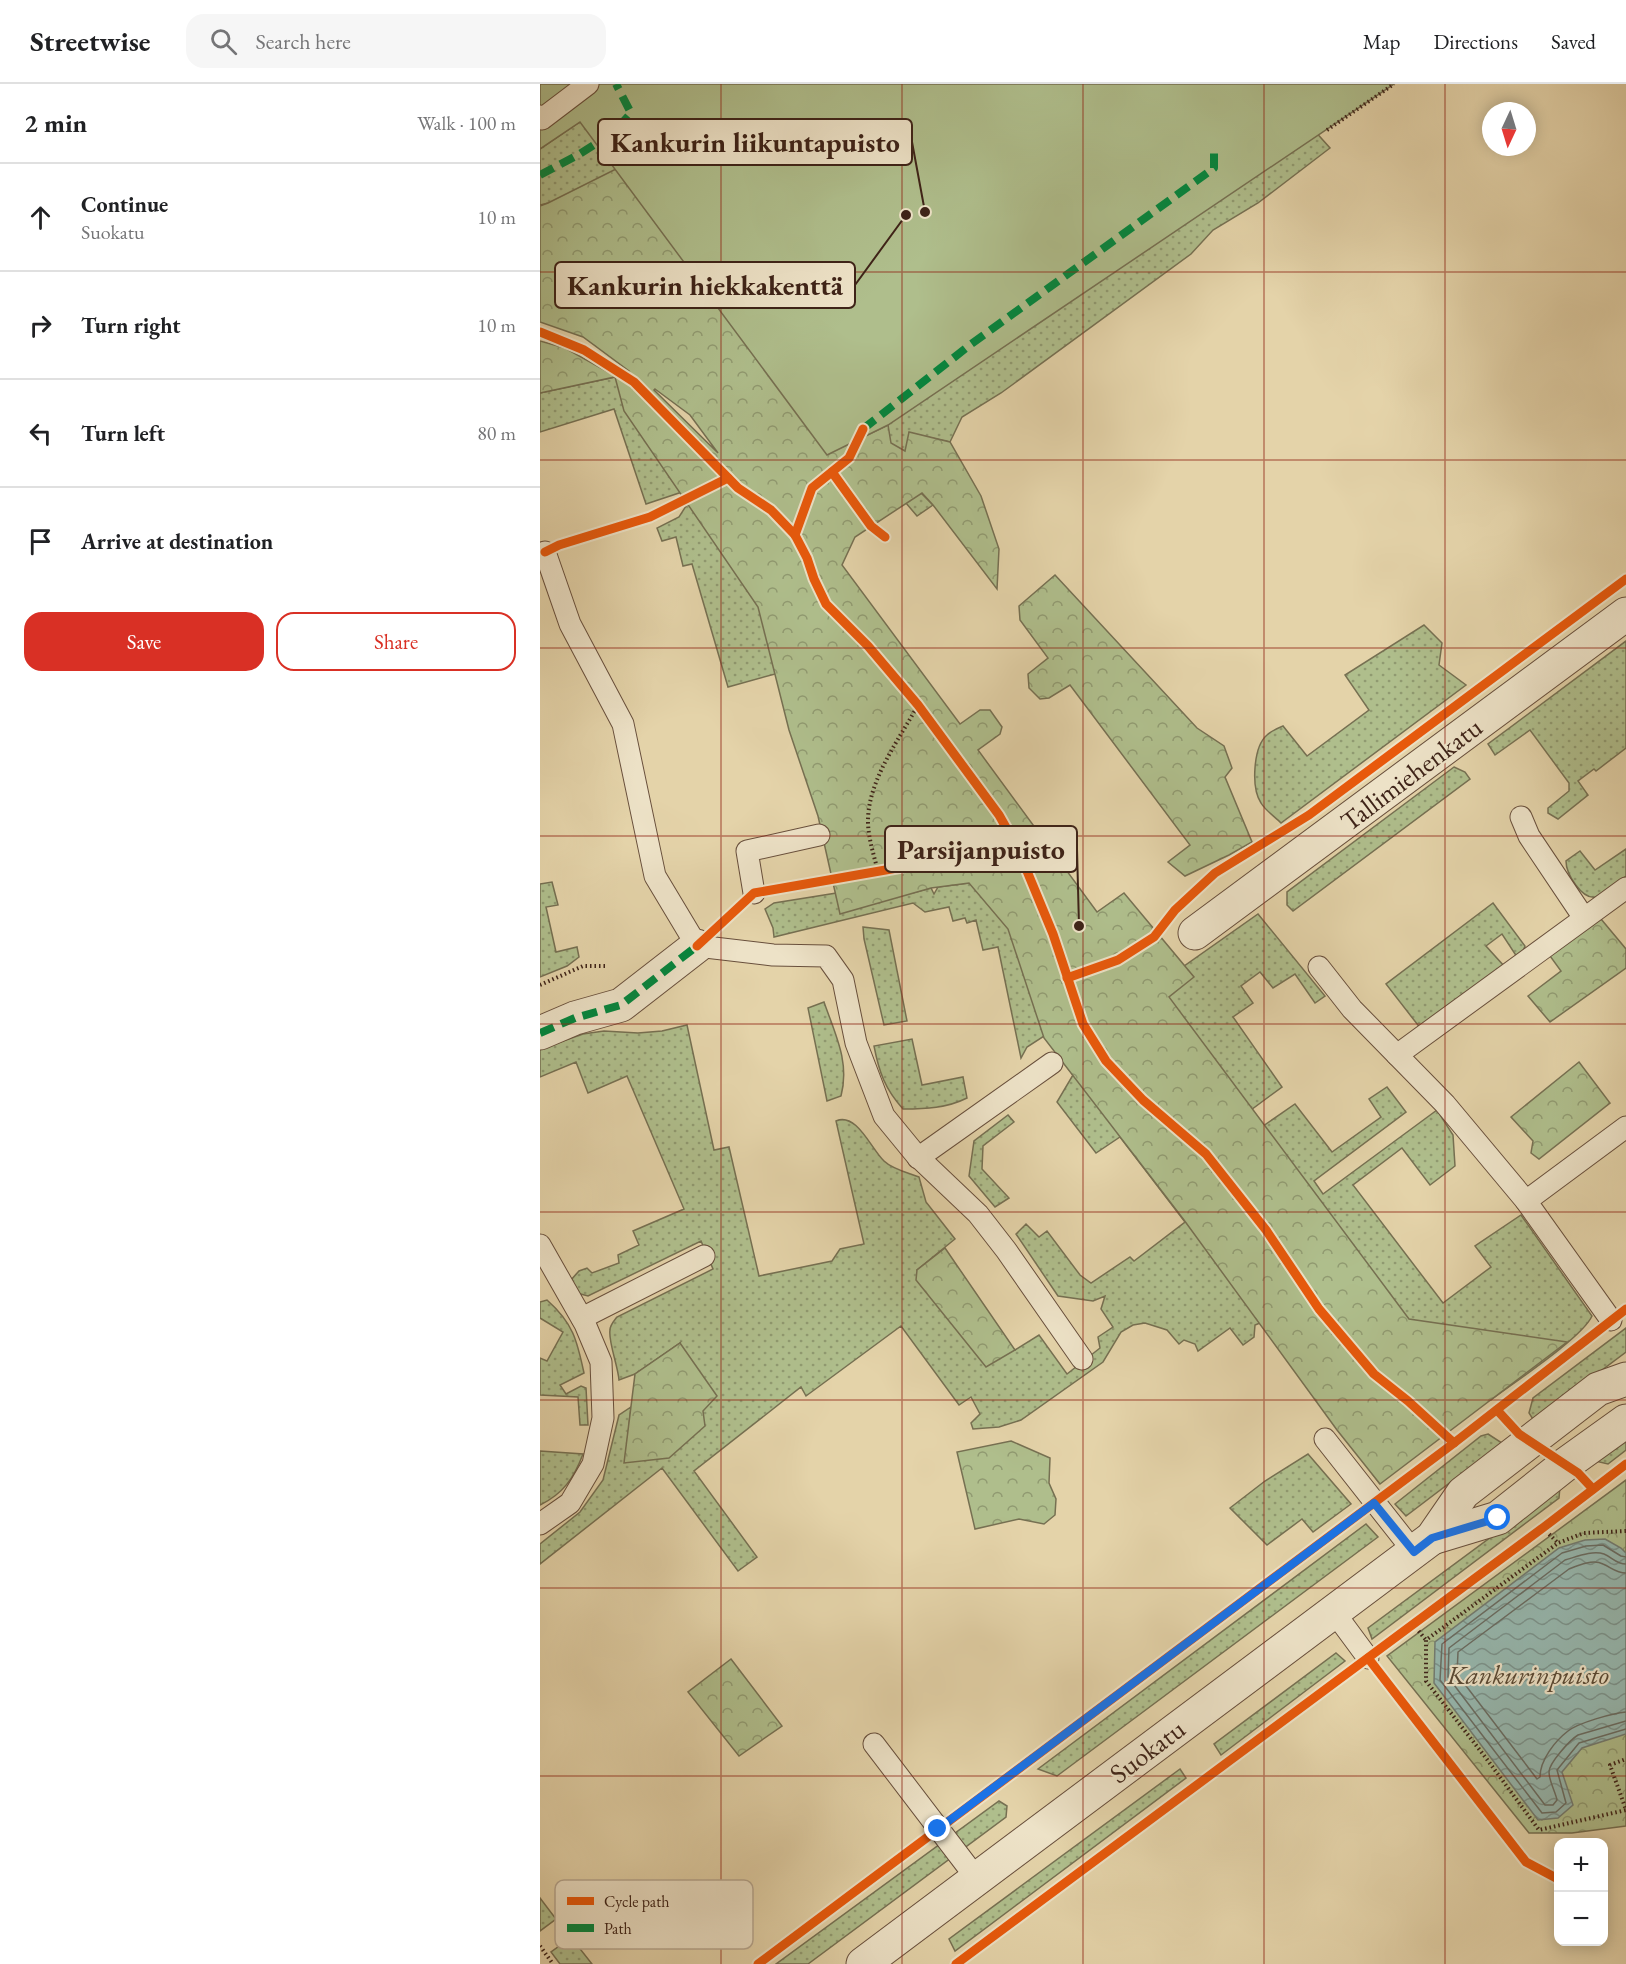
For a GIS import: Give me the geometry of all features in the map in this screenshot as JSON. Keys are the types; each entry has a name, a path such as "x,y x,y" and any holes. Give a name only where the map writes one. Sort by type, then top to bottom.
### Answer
{"street":[{"name":"Tallimiehenkatu","path":"1195,933 1626,614"},
{"path":"540,1033 575,1018 621,1005 697,946"},
{"name":"Suokatu","path":"863,1964 1423,1545 1463,1493 1598,1389 1626,1379"},
{"name":"Suokatu","path":"1423,1545 1498,1518 1566,1464 1626,1421"}],"lane":[{"path":"540,116 542,119 588,84"},
{"path":"540,554 545,552 570,624 623,724 656,876 697,946 773,955 826,956 843,980 856,1043 884,1116 918,1158 978,1214 1082,1359"},
{"path":"1521,817 1528,837 1584,918"},
{"path":"754,893 747,851 819,835"},
{"path":"1397,1055 1626,888"},
{"path":"1320,967 1352,1009 1445,1104 1526,1201 1611,1320"},
{"path":"918,1158 1052,1063"},
{"path":"1526,1201 1626,1127"},
{"path":"582,1318 704,1256"},
{"path":"543,1258 582,1318 601,1362 603,1418 593,1464 570,1503 543,1520"},
{"path":"1325,1439 1423,1545"},
{"path":"1334,1612 1368,1658"},
{"path":"873,1744 977,1879"}],"path":[{"path":"1327,130 1394,84"},
{"path":"911,697 925,714"},
{"path":"878,872 868,820 873,792 885,763 918,705"},
{"path":"866,874 889,870"},
{"path":"540,985 583,966 605,966"},
{"path":"1534,1534 1552,1521"},
{"path":"1544,1527 1558,1543"},
{"path":"1426,1640 1558,1543 1584,1533 1626,1531"},
{"path":"1368,1658 1422,1617"},
{"path":"1413,1624 1426,1640 1426,1681 1539,1830 1626,1810"},
{"path":"1626,1759 1610,1765 1626,1810"},
{"path":"1620,1820 1626,1810"},
{"path":"540,1946 553,1964"}],"green space":[{"path":"540,84 1394,84 888,425 827,455 580,122 540,149"},
{"path":"580,122 1313,129 1330,148 1258,203 1213,230 1191,254 1001,393 962,417 950,442 909,433 909,481 933,505 917,516 692,275 548,203 540,205 540,149"},
{"path":"630,162 827,454 888,425 891,443 905,451 909,432 950,442 981,496 999,549 997,589 922,493 855,537 842,565 960,724 980,710 990,710 1002,727 1000,734 978,750 1097,912 1124,893 1194,977 1169,997 1409,1319 1567,1342 1380,1484 1337,1430 1184,1220 1044,1038 1008,929 969,883 931,888 840,914 818,816 789,730 758,607 624,411 615,377 540,393 540,341 565,348 615,376 629,371 583,337 540,322 540,206","holes":["654,390 690,415 718,453"]},
{"path":"615,377 682,492 646,504 614,409 540,432 540,393"},
{"path":"704,497 798,673 775,674 728,687 692,564 683,566 676,537 662,541 657,528 679,517 686,506"},
{"path":"1055,575 1197,728 1224,746 1232,768 1225,777 1252,842 1185,876 1168,862 1190,845 1070,685 1049,698 1040,699 1029,688 1028,674 1048,658 1020,620 1019,606"},
{"path":"1424,625 1442,643 1439,665 1466,685 1281,823 1263,806 1256,788 1256,758 1262,741 1270,732 1283,726 1307,756 1369,710 1345,675"},
{"path":"1626,641 1626,748 1596,771 1594,769 1578,781 1588,795 1558,819 1548,813 1548,808 1569,791 1569,783 1530,730 1495,755 1488,744"},
{"path":"1454,767 1465,772 1470,779 1293,911 1287,905 1287,892"},
{"path":"1626,849 1626,876 1596,897 1591,897 1580,890 1569,873 1566,861 1580,851 1595,870"},
{"path":"918,880 912,893 931,888 934,894 938,887 969,883 990,891 1380,1484 1260,1323 1255,1325 1254,1337 1243,1345 1230,1328 1198,1351 1195,1344 1184,1340 1179,1344 1167,1330 1145,1323 1133,1325 1121,1332 1103,1362 1021,1420 999,1427 973,1429 971,1423 980,1414 971,1397 959,1405 901,1326 806,1396 801,1387 694,1471 757,1557 738,1571 662,1468 540,1564 540,1544 580,1512 603,1480 619,1415 631,1407 625,1463 680,1343 635,1374 619,1380 610,1340 611,1325 617,1317 713,1269 701,1241 588,1296 577,1293 571,1280 579,1271 587,1268 592,1273 619,1263 618,1255 639,1245 633,1231 684,1209 627,1076 588,1093 576,1062 540,1077 540,1049 583,1034 604,1031 638,1033 662,1031 687,1025 714,1150 729,1147 759,1276 832,1261 840,1249 864,1244 836,1121 851,1122 863,1133 887,1164 919,1177 926,1202 955,1239 917,1270 1015,1350 1039,1335 1067,1374 1100,1348 1098,1337 1113,1327 1101,1309 1105,1296 1093,1301 1058,1296 1016,1234 1026,1224 1039,1237 1047,1231 1080,1275 1091,1283 1130,1257 1134,1261 1185,1222 1120,1137 1096,1153 1057,1102 1073,1075 1044,1036 1027,1047 1021,1058 998,947 983,950 976,920 967,923 965,918 953,921 949,907 925,912 913,903 774,937 773,928 765,909 774,903"},
{"path":"552,882 558,905 546,907 556,952 577,947 579,957 567,966 540,977 540,884"},
{"path":"1493,903 1525,946 1522,954 1517,957 1502,934 1486,946 1504,966 1421,1029 1386,984"},
{"path":"1258,914 1325,996 1315,1003 1295,974 1273,988 1260,972 1241,986 1253,1003 1233,1017 1282,1087 1209,1141 1093,989 1164,949 1184,966"},
{"path":"1601,919 1626,949 1626,968 1550,1022 1528,996 1561,971 1550,956"},
{"path":"863,927 889,930 907,1021 884,1025"},
{"path":"824,1002 837,1037 844,1071 841,1096 827,1101 808,1008"},
{"path":"912,1039 922,1085 963,1077 967,1098 936,1107 903,1109 884,1080 874,1046"},
{"path":"1579,1062 1610,1103 1539,1159 1531,1153 1533,1141 1511,1117"},
{"path":"1387,1087 1406,1112 1314,1181 1323,1194 1437,1110 1453,1135 1455,1166 1430,1185 1402,1148 1353,1185 1443,1303 1491,1267 1475,1246 1521,1215 1592,1316 1586,1325 1561,1348 1491,1400 1221,1155 1295,1104 1332,1152 1381,1117 1369,1099"},
{"path":"1008,1115 1014,1122 983,1146 982,1169 1009,1198 995,1207 969,1176 974,1141"},
{"path":"945,1248 1015,1350 986,1367 916,1280 917,1270"},
{"path":"547,1300 563,1316 576,1341 584,1373 560,1385 566,1394 581,1386 586,1388 588,1425 580,1425 578,1397 540,1395 540,1358 547,1361 563,1332 540,1318 540,1302"},
{"path":"1626,1328 1626,1352 1534,1421 1529,1413 1533,1398"},
{"path":"680,1343 717,1396 703,1411 705,1426 669,1458 624,1463 635,1374"},
{"path":"1488,1434 1502,1443 1406,1516 1395,1504 1481,1436"},
{"path":"1626,1438 1626,1450 1608,1464 1595,1461"},
{"path":"1011,1441 1050,1458 1049,1483 1056,1499 1055,1515 1044,1524 1019,1519 975,1529 957,1452"},
{"path":"540,1451 583,1454 576,1471 567,1484 555,1496 540,1505"},
{"path":"1308,1454 1351,1504 1313,1532 1302,1519 1267,1545 1230,1508 1265,1481"},
{"name":"Kankurinpuisto","path":"1626,1480 1626,1826 1572,1833 1529,1833 1387,1656"},
{"path":"1560,1486 1559,1498 1372,1639 1368,1628"},
{"path":"1366,1524 1378,1537 1057,1776 1038,1769"},
{"path":"1336,1653 1345,1661 1221,1755 1214,1744"},
{"path":"731,1659 782,1726 739,1756 688,1692"},
{"path":"1180,1769 1186,1778 955,1951 949,1939"},
{"path":"999,1801 1007,1806 1006,1817 808,1964 776,1964"},
{"path":"540,1898 555,1920 540,1931"},
{"path":"555,1949 580,1949 592,1964 560,1964 551,1952"}],"water":[{"name":"Kankurinpuisto","path":"1605,1539 1626,1553 1626,1734 1582,1748 1562,1772 1573,1805 1558,1818 1538,1820 1434,1683 1435,1642 1559,1548 1585,1540"}],"marked path":[{"path":"540,175 614,132 631,113 616,84"},
{"path":"863,429 970,345 1214,168 1214,149"},
{"path":"540,1033 575,1018 621,1005 697,946"}],"cycle path":[{"path":"540,332 584,350 634,382 738,488 771,510 795,535 826,604 868,646 918,705 999,815 1017,847"},
{"path":"795,535 812,488 849,458 863,429"},
{"path":"832,472 871,526 885,537"},
{"path":"545,552 559,545 650,517 728,478"},
{"path":"1067,978 1118,960 1154,937 1175,910 1215,873 1309,815 1626,579"},
{"path":"697,946 754,893 1017,847 1053,934 1083,1024 1106,1061 1143,1100 1206,1154 1266,1230 1319,1309 1374,1374 1454,1443"},
{"path":"758,1964 1454,1443 1626,1309"},
{"path":"1497,1410 1519,1434 1578,1473 1593,1489"},
{"path":"956,1964 1626,1464"},
{"path":"1368,1658 1526,1862 1554,1877"}],"place":[{"name":"Kankurin liikuntapuisto","path":"925,212"},
{"name":"Kankurin hiekkakenttä","path":"906,215"},
{"name":"Parsijanpuisto","path":"1079,926"}],"route":[{"path":"938,1829 1374,1503 1414,1552 1432,1538 1498,1518"}]}
